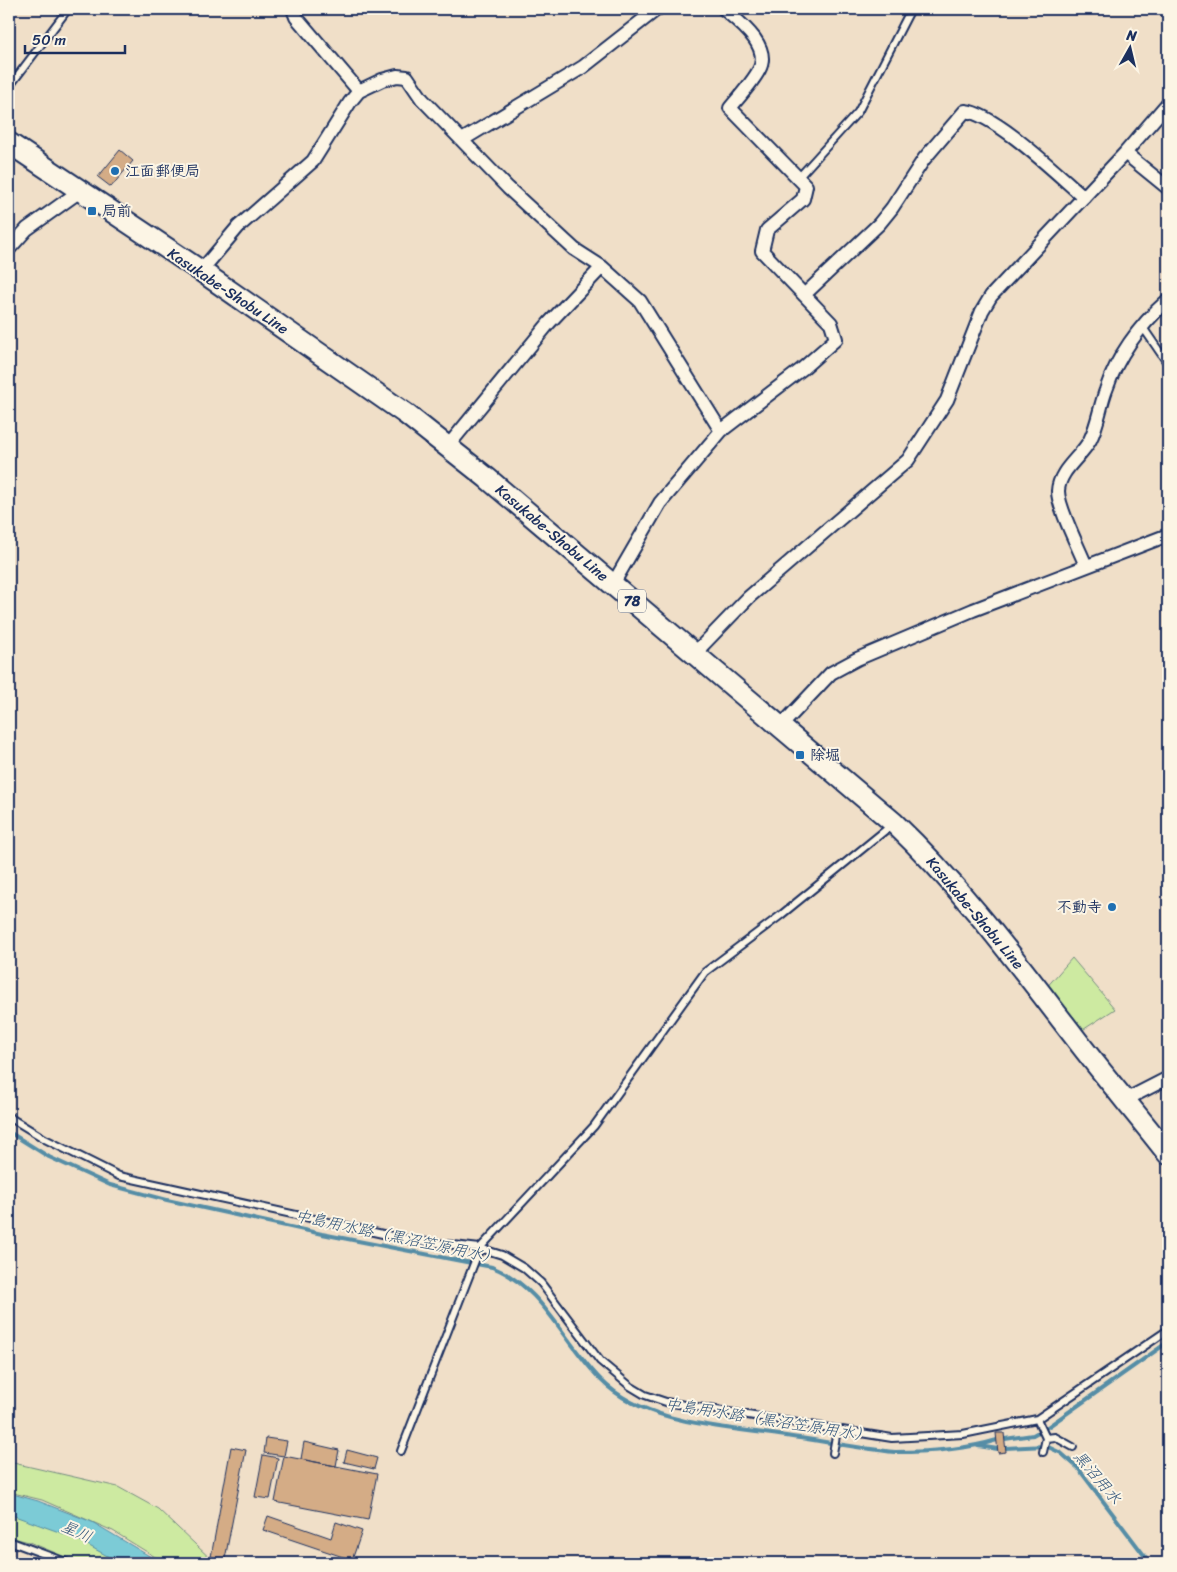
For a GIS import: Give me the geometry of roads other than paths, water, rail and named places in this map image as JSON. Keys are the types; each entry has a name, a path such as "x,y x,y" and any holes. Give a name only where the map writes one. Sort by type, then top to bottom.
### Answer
{"main road":[{"name":"Kasukabe-Shobu Line","path":"9,143 201,271 406,414 448,446 894,823 935,862 970,901 1095,1064 1168,1154"}],"street":[{"path":"293,9 296,17 359,91"},
{"path":"462,140 583,67 657,9"},
{"path":"613,584 660,503 721,431 802,369 836,339 831,323 762,250 767,230 803,199 806,186 730,108 760,69 761,52 744,27 724,9"},
{"path":"201,271 238,227 313,161 359,91 382,80 397,76 407,77 422,99 508,188 574,249 602,267 640,301 721,431"},
{"path":"695,653 749,597 908,460 947,400 982,311 991,296 1125,153 1168,103"},
{"path":"804,295 879,224 892,208 924,159 964,111 974,112 1004,130 1084,197"},
{"path":"1125,153 1168,188"},
{"path":"9,249 27,229 80,191"},
{"path":"448,446 549,323 602,267"},
{"path":"1086,566 1059,499 1058,490 1063,474 1086,447 1095,430 1105,391 1114,368 1141,326 1168,300"},
{"path":"781,726 831,673 857,659 955,618 1168,535"},
{"path":"1125,1100 1168,1078"}],"lane":[{"path":"9,87 68,9"},
{"path":"799,177 858,112 911,9"},
{"path":"1141,326 1168,364"},
{"path":"400,1450 479,1250 594,1126 705,972 780,915 894,823"},
{"path":"9,1117 45,1139 119,1176 410,1240 502,1255 530,1273 541,1284 600,1361 622,1380 645,1395 666,1402 837,1433 892,1438 963,1434 1037,1421 1168,1330"},
{"path":"1037,1421 1045,1437 1043,1450"},
{"path":"833,1452 837,1433"},
{"path":"1045,1437 1055,1437 1073,1447"},
{"path":"9,1541 68,1563"}],"water":[{"name":"星川","path":"9,1493 38,1501 92,1522 161,1563 120,1563 73,1537 9,1514"}],"waterway":[{"name":"中島用水路（黒沼笠原用水）","path":"9,1132 49,1157 110,1185 167,1200 322,1234 492,1267 510,1276 539,1302 601,1380 619,1395 663,1415 713,1426 895,1452 946,1450 997,1440"},
{"path":"1005,1439 1033,1435 1049,1426 1168,1342"},
{"name":"黒沼用水","path":"978,1446 998,1449"},
{"name":"黒沼用水","path":"1006,1448 1046,1446 1061,1453 1078,1468 1150,1563"}],"place":[{"name":"江面郵便局","path":"115,171"},
{"name":"局前","path":"92,211"},
{"name":"除堀","path":"800,755"},
{"name":"不動寺","path":"1112,907"}]}
